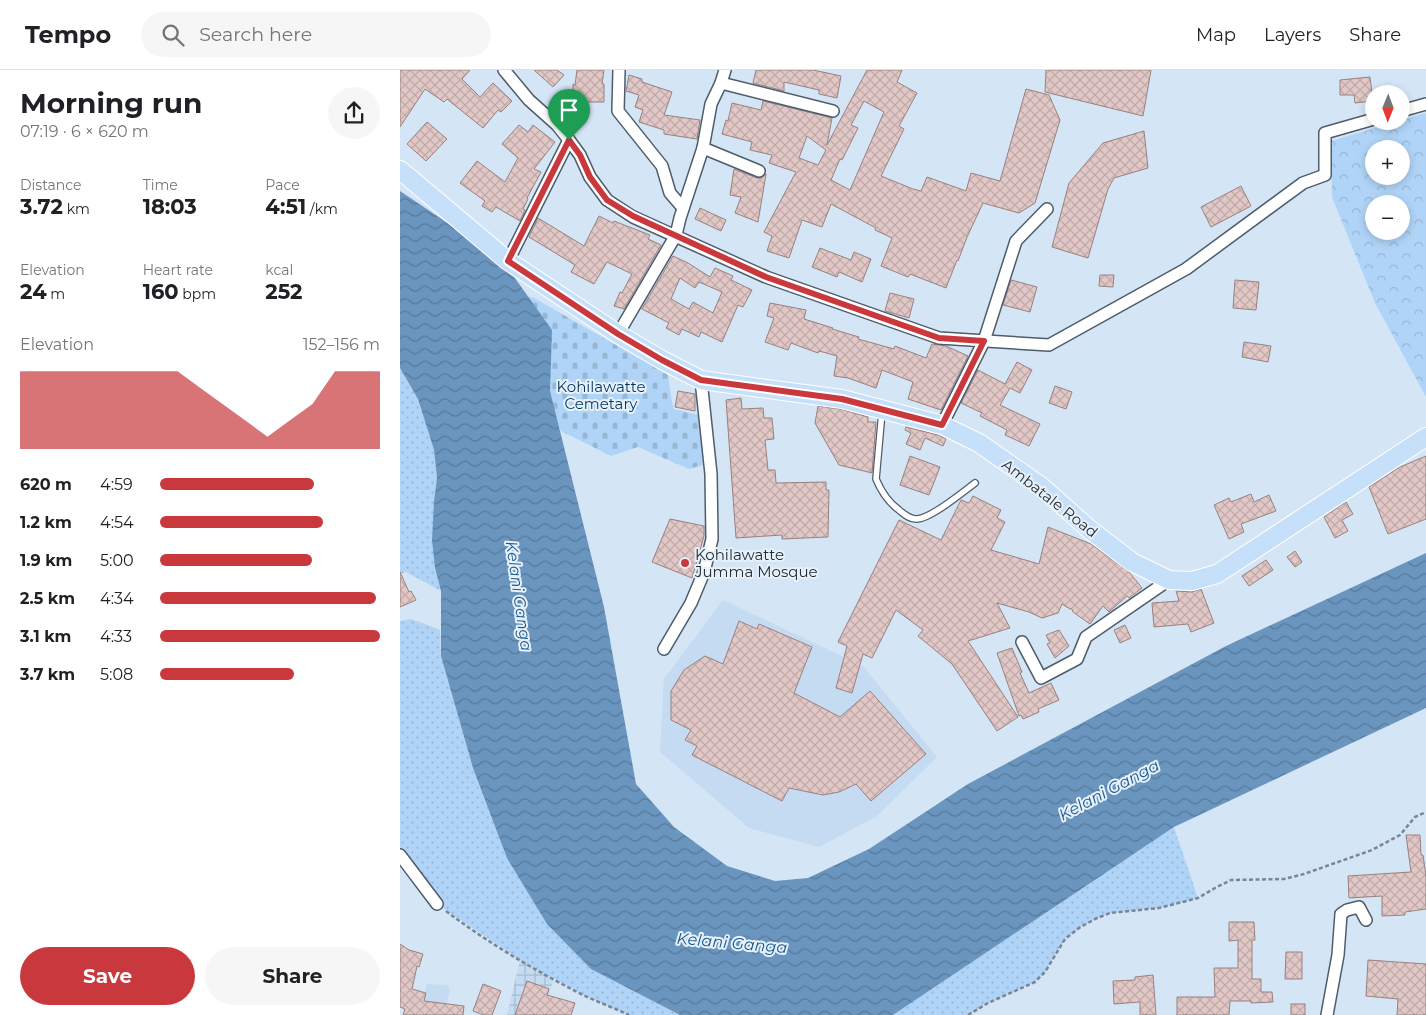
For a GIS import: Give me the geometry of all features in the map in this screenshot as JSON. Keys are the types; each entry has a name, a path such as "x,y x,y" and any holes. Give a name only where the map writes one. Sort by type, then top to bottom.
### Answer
{"main road":[{"name":"Ambatale Road","path":"400,170 508,261 618,334 662,360 701,380 842,399 942,425 979,443 1042,487 1089,529 1132,562 1169,580 1192,581 1217,574 1426,436"}],"street":[{"path":"504,70 529,100 557,125 569,140 580,155 590,177 607,200 633,216 766,277 939,338 1049,345 1186,270 1303,183 1326,175 1325,132 1365,121"},
{"path":"619,70 618,111 662,166 670,193 683,208"},
{"path":"618,334 676,235 703,148 711,104 725,70"},
{"path":"721,83 833,111"},
{"path":"1410,108 1426,104"},
{"path":"508,261 569,140"},
{"path":"703,148 759,171"},
{"path":"942,425 984,341 1016,241 1047,209"},
{"path":"664,649 691,603 704,572 712,539 711,474 701,380"},
{"path":"1022,642 1041,678 1076,659 1086,637 1169,580"},
{"path":"400,855 436,904"},
{"path":"1327,1015 1338,955 1341,914 1347,910 1359,907 1366,920"}],"lane":[{"path":"882,409 876,479 879,488 892,505 908,517 916,520 931,514 975,483"}],"path":[{"path":"968,1015 988,1003 1034,982 1045,972 1065,939 1095,919 1110,913 1158,908 1198,898 1231,880 1284,879 1304,874 1372,850 1400,835 1415,817 1426,812"},
{"path":"436,904 520,960 584,995 629,1015"}],"shaded area":[{"path":"723,600 863,666 937,757 877,816 819,847 749,828 660,752 664,679"},
{"path":"520,960 554,978 542,1015 507,1015"},
{"path":"427,984 447,985 450,990 444,1015 419,1015"}],"green space":[{"path":"1426,114 1426,397 1375,303 1332,197 1331,141 1368,130 1410,130 1410,117"},
{"name":"Kohilawatte Cemetary","path":"528,296 668,375 673,409 699,415 703,465 689,469 638,447 611,456 561,431 547,394 547,333"},
{"path":"400,368 418,399 434,450 437,478 434,501 435,568 441,591 406,572 400,574"},
{"path":"411,619 440,630 441,656 473,768 591,969 680,1015 629,1015 584,995 520,960 437,904 400,855 400,621"},
{"path":"1174,827 1198,898 1159,908 1110,913 1095,919 1065,939 1045,972 1035,982 988,1003 968,1015 893,1015"}],"water":[{"name":"Kelani Ganga","path":"400,191 470,238 512,274 552,330 550,391 604,607 636,784 674,827 727,866 775,881 808,878 869,849 968,784 1226,646 1426,553 1426,708 1174,827 893,1015 680,1015 591,969 547,924 507,858 473,768 441,656 441,591 435,568 432,540 437,478 434,450 418,399 400,368"}],"building":[{"path":"400,70 470,70 462,79 480,97 493,83 512,101 501,112 498,110 483,128 447,99 444,102 425,89 400,127"},
{"path":"534,70 557,70 564,75 553,87"},
{"path":"577,70 604,70 602,84 604,84 604,102 573,102 573,84 575,85"},
{"path":"756,70 813,70 841,76 837,98 819,94 819,90 784,82 784,91 753,83"},
{"path":"867,70 902,70 897,82 917,93 899,126 904,129 881,176 913,189 921,191 927,177 966,191 971,173 1000,181 1026,89 1049,95 1060,120 1035,203 1019,213 983,203 946,288 910,274 908,277 881,266 892,238 831,204 822,227 802,220 789,258 767,251 772,236 764,232 796,172 769,163 772,155 750,150 752,142 722,134 726,120 728,121 732,103 761,110 763,101 832,118 827,145","holes":["864,101 884,112 850,190 831,180 840,159 842,160 858,128 851,125","807,136 826,150 818,165 799,158"]},
{"path":"1046,70 1151,70 1143,116 1045,92"},
{"path":"629,75 642,79 642,82 672,92 664,115 700,120 697,139 664,134 664,130 639,122 643,110 635,107 639,95 626,91"},
{"path":"1370,77 1371,85 1365,85 1365,102 1355,103 1354,95 1340,95 1340,80"},
{"path":"427,122 447,139 426,161 407,144"},
{"path":"519,125 528,132 533,125 555,142 534,169 541,172 527,198 523,209 525,210 520,221 496,207 492,212 482,206 485,201 460,183 477,161 505,182 518,158 502,144"},
{"path":"1144,131 1148,168 1114,178 1108,189 1088,258 1052,247 1069,183 1103,143"},
{"path":"734,169 757,178 766,174 758,222 735,213 741,197 730,195"},
{"path":"1241,186 1251,206 1211,227 1201,207"},
{"path":"700,208 726,220 721,231 695,219"},
{"path":"599,216 613,223 614,221 650,235 648,239 661,245 624,309 614,306 620,292 622,293 632,274 607,262 594,284 571,272 575,265 529,237 538,218 584,246"},
{"path":"820,248 851,260 854,252 871,259 862,282 839,272 837,277 812,267"},
{"path":"673,256 710,277 715,268 733,276 731,280 752,290 743,307 738,305 722,342 701,332 699,337 682,329 679,335 666,328 669,323 642,309","holes":["680,278 695,288 699,282 722,292 713,313 693,302 689,309 671,299"]},
{"path":"1100,275 1114,275 1113,287 1099,286"},
{"path":"1011,280 1037,287 1030,312 1003,305"},
{"path":"1235,280 1259,282 1256,310 1233,308"},
{"path":"890,293 914,299 909,318 885,311"},
{"path":"770,303 806,310 804,319 859,337 858,339 894,349 895,346 926,358 932,344 946,346 968,356 941,410 908,399 913,382 882,370 876,388 848,378 834,376 837,356 819,351 818,353 791,343 788,350 765,342 774,318 767,316"},
{"path":"1244,342 1271,346 1268,362 1242,357"},
{"path":"1017,362 1032,370 1020,393 1010,388 1000,405 1040,424 1029,446 1005,435 1007,430 980,416 982,413 961,403 978,370 1005,384"},
{"path":"1055,386 1072,392 1066,409 1049,403"},
{"path":"678,391 695,394 695,411 675,407"},
{"path":"741,398 742,409 763,408 764,418 772,418 774,439 765,440 768,470 775,470 776,483 826,482 826,490 829,490 828,537 782,539 782,535 736,538 726,400"},
{"path":"818,406 840,409 868,417 868,422 876,422 872,473 839,465 815,423"},
{"path":"906,427 938,435 946,439 943,446 925,438 920,450 906,444 911,433 905,430"},
{"path":"910,456 940,467 929,495 900,485"},
{"path":"1426,456 1426,519 1388,534 1369,487 1400,467"},
{"path":"1251,494 1254,502 1269,495 1276,511 1241,524 1244,532 1229,539 1214,505 1229,498 1231,502"},
{"path":"973,496 1001,510 997,518 1005,522 991,550 1039,564 1048,527 1091,544 1129,572 1142,588 1129,598 1127,596 1109,612 1103,606 1090,624 1073,612 1072,609 1062,604 1058,613 1042,618 1029,612 997,603 1010,628 968,641 1018,717 997,731 952,664 918,636 923,630 896,610 872,658 863,654 852,693 836,688 847,646 838,642 899,520 941,540 961,500 969,503"},
{"path":"1346,502 1353,514 1342,520 1348,531 1335,538 1324,517"},
{"path":"670,519 704,526 704,536 692,578 652,562"},
{"path":"1295,551 1302,562 1295,567 1287,557"},
{"path":"1266,560 1273,570 1249,586 1242,576"},
{"path":"400,572 409,592 411,591 416,600 400,607"},
{"path":"1201,589 1214,623 1191,632 1188,624 1154,627 1152,603 1179,601 1176,591 1192,592"},
{"path":"739,621 757,629 759,624 812,647 794,693 840,717 870,691 926,754 871,801 856,784 839,792 823,795 789,788 782,801 692,755 697,746 685,740 691,730 671,720 671,691 684,670 705,656 723,664"},
{"path":"1125,625 1131,638 1120,643 1114,630"},
{"path":"1059,630 1069,646 1055,658 1047,644 1050,643 1046,635"},
{"path":"1012,648 1029,693 1051,683 1059,700 1038,709 1039,712 1023,719 1021,715 1019,716 997,653"},
{"path":"1406,835 1420,835 1421,855 1423,855 1426,876 1426,909 1405,912 1405,915 1382,916 1382,896 1349,898 1348,876 1411,872"},
{"path":"1229,922 1254,922 1255,940 1252,940 1252,979 1261,979 1261,992 1272,992 1273,1002 1251,1003 1251,1001 1230,1001 1229,1015 1177,1015 1177,997 1215,997 1214,968 1238,968 1238,940 1229,941"},
{"path":"400,944 409,950 423,954 419,967 417,966 412,989 426,993 424,1001 464,1006 463,1015 403,1015 405,1009 400,1007"},
{"path":"1286,952 1302,952 1302,979 1285,979"},
{"path":"1368,960 1426,964 1426,1015 1397,1015 1398,999 1366,996"},
{"path":"1153,975 1156,1015 1140,1015 1140,1002 1114,1004 1113,981 1135,980 1135,977"},
{"path":"527,981 549,989 547,995 575,1003 571,1015 515,1015"},
{"path":"483,984 501,991 492,1015 484,1015 473,1011"},
{"path":"1291,1004 1305,1004 1305,1015 1291,1015"}],"place":[{"name":"Kohilawatte Jumma Mosque","path":"685,563"}],"route":[{"path":"569,140 580,155 590,177 607,200 633,216 766,277 939,338 984,341 942,425 842,399 701,380 618,334 508,261 569,140"}]}
